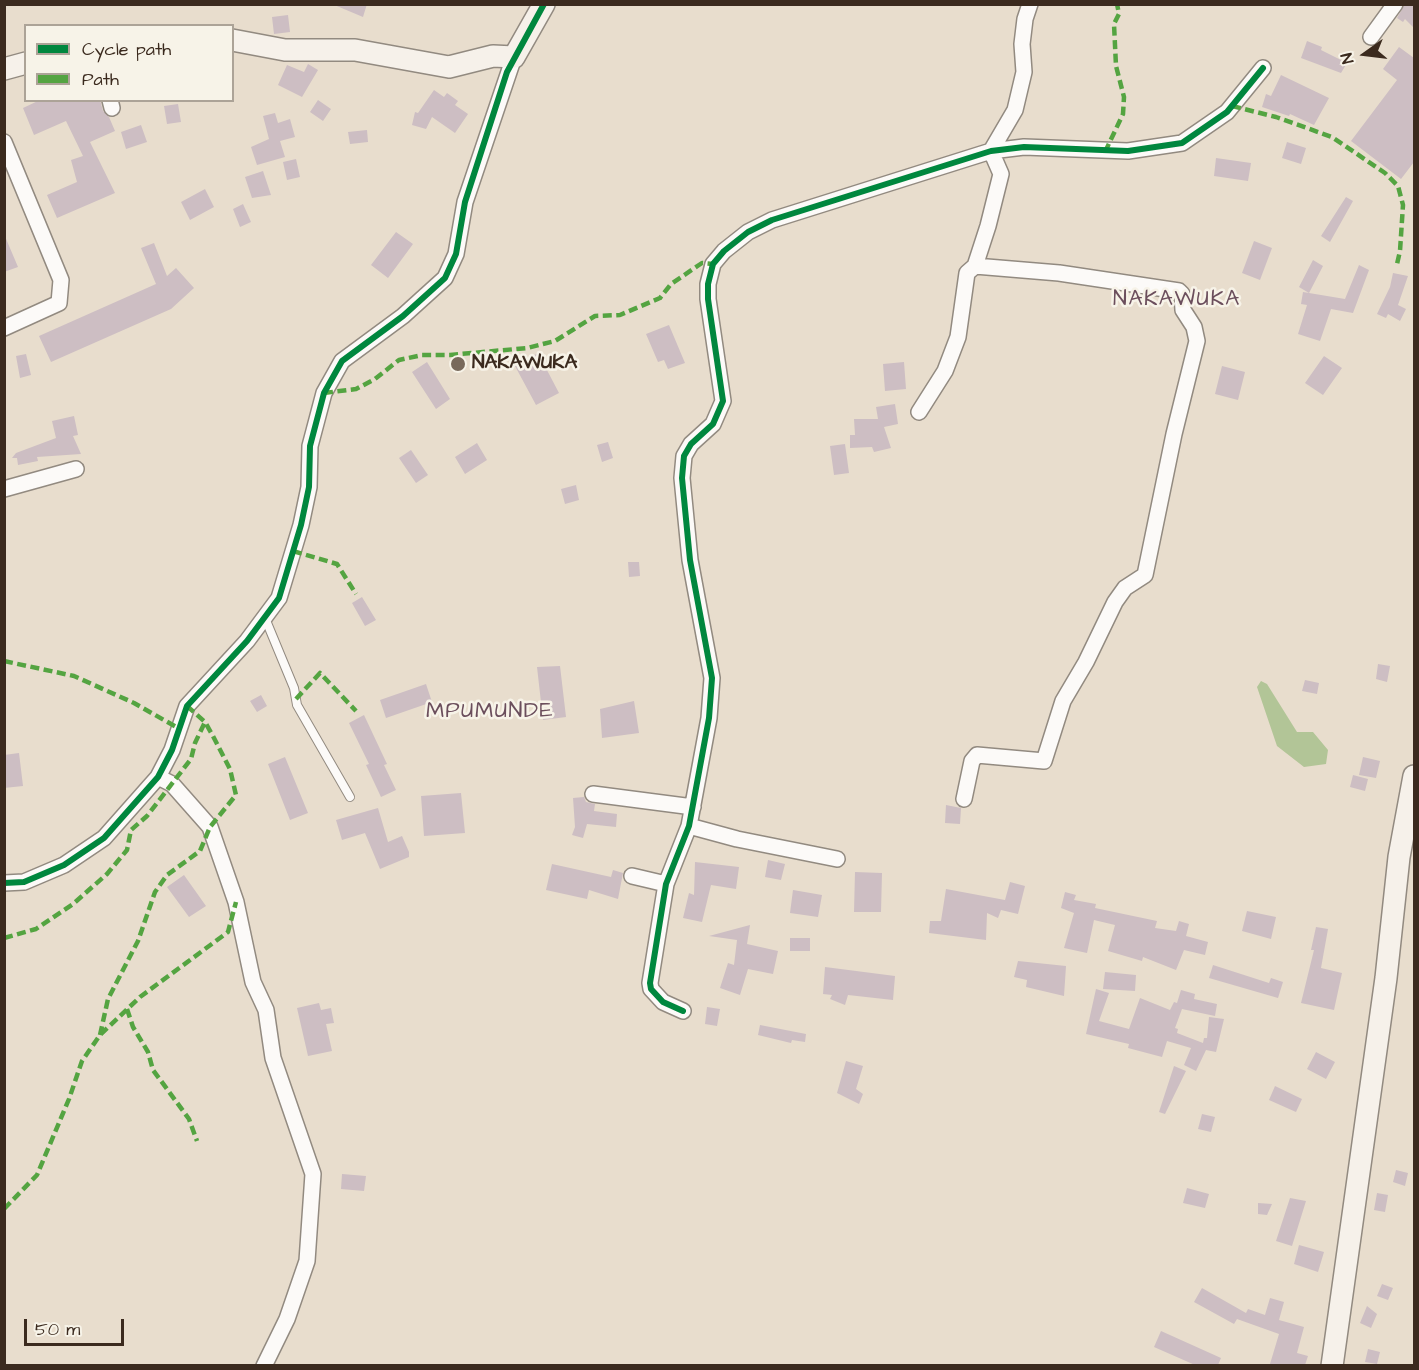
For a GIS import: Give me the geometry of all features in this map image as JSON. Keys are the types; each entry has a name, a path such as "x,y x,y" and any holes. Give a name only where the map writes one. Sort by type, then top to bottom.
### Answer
{"street":[{"path":"4,883 24,882 64,865 104,838 158,777 172,750 187,706 247,641 279,598 301,525 309,488 310,446 324,393 342,361 403,316 445,278 456,254 465,202 514,57 544,4"},
{"path":"991,151 1015,110 1024,72 1022,44 1025,19 1030,4"},
{"path":"1371,37 1395,4"},
{"path":"234,40 285,50 355,51 449,67 493,56 514,57"},
{"path":"4,69 24,64"},
{"path":"683,1011 663,1002 651,989 666,884 689,826 709,718 712,678 690,560 682,478 684,456 691,444 713,424 723,401 723,383 708,299 708,284 713,264 724,250 748,232 772,220 991,151 1024,147 1128,151 1182,143 1227,112 1263,68"},
{"path":"4,142 61,280 59,303 4,328"},
{"path":"919,412 945,371 958,337 967,273 975,266 1000,174 991,151"},
{"path":"964,799 972,761 977,755 1044,761 1064,701 1115,602 1125,588 1145,575 1174,434 1197,340 1194,327 1183,310 1182,294 1179,291 1059,273 975,266"},
{"path":"4,489 76,469"},
{"path":"1332,1365 1386,978 1399,856 1414,776"},
{"path":"158,777 172,784 210,827 236,902 253,982 266,1010 273,1058 313,1174 307,1261 287,1319 264,1365"},
{"path":"593,794 693,807"},
{"path":"689,826 737,839 837,859"},
{"path":"632,876 666,884"}],"lane":[{"path":"265,617 294,688 297,705 350,797"}],"green space":[{"path":"1261,681 1267,684 1297,732 1313,732 1328,750 1326,764 1304,767 1277,746 1257,687"}],"building":[{"path":"332,4 367,4 363,17"},
{"path":"1405,4 1414,4 1414,28 1405,19 1403,22 1397,18"},
{"path":"288,15 290,32 274,34 272,17"},
{"path":"1307,41 1322,47 1321,50 1347,63 1341,73 1301,58"},
{"path":"1399,47 1414,58 1414,162 1401,179 1351,141 1397,80 1383,69"},
{"path":"308,64 318,70 302,97 278,85 287,65 304,72"},
{"path":"1281,75 1329,98 1314,125 1290,114 1289,116 1262,107 1266,94 1271,96"},
{"path":"434,90 444,97 447,93 458,101 455,105 468,114 455,133 432,117 426,129 412,125 415,112 418,113"},
{"path":"318,100 331,109 323,121 310,112"},
{"path":"36,102 101,102 103,111 109,117 115,131 90,142 115,193 57,218 47,195 77,182 71,160 83,156 66,121 34,135 23,108"},
{"path":"178,104 181,122 167,124 164,106"},
{"path":"275,113 278,123 290,119 295,137 280,141 285,157 257,165 251,147 269,139 263,116"},
{"path":"141,125 147,142 126,149 121,132"},
{"path":"367,130 368,142 350,144 348,132"},
{"path":"1287,142 1306,148 1301,164 1282,158"},
{"path":"1216,158 1251,163 1248,181 1214,176"},
{"path":"296,159 300,177 287,180 283,162"},
{"path":"263,171 271,195 252,198 245,177"},
{"path":"205,189 214,207 190,220 181,202"},
{"path":"1346,197 1353,201 1330,242 1321,236"},
{"path":"243,204 251,222 240,227 233,209"},
{"path":"396,232 413,244 388,278 371,265"},
{"path":"4,234 18,267 4,272"},
{"path":"1254,241 1272,248 1260,280 1242,273"},
{"path":"154,243 167,276 176,268 194,288 171,309 51,362 39,336 156,284 141,248"},
{"path":"1313,260 1323,266 1309,293 1299,287"},
{"path":"1359,265 1369,270 1353,313 1331,309 1320,341 1298,334 1307,305 1301,304 1303,292 1345,299"},
{"path":"1393,273 1408,276 1398,305 1406,309 1400,321 1388,314 1386,318 1377,314 1390,287"},
{"path":"669,325 685,363 668,369 664,360 658,362 646,334"},
{"path":"538,353 559,393 536,405 515,366"},
{"path":"26,354 31,375 20,378 16,356"},
{"path":"1324,356 1342,368 1323,395 1305,383"},
{"path":"427,362 450,399 436,409 412,372"},
{"path":"904,362 906,389 885,391 883,364"},
{"path":"1222,366 1245,372 1238,400 1215,394"},
{"path":"895,404 898,424 884,427 891,448 874,452 872,447 850,448 850,435 855,435 854,419 878,419 876,407"},
{"path":"74,416 78,435 73,436 81,454 37,457 38,461 18,465 17,458 12,458 16,453 56,438 52,421"},
{"path":"608,442 613,458 602,462 597,445"},
{"path":"477,443 487,460 465,474 455,457"},
{"path":"845,444 849,473 834,475 830,446"},
{"path":"411,450 428,475 416,483 399,458"},
{"path":"576,485 579,500 565,504 561,489"},
{"path":"628,562 639,562 640,576 629,577"},
{"path":"362,597 376,620 365,626 352,603"},
{"path":"1378,664 1390,666 1387,682 1376,679"},
{"path":"560,666 566,717 543,720 537,667"},
{"path":"1305,680 1319,683 1317,694 1302,691"},
{"path":"426,684 432,702 386,718 380,700"},
{"path":"261,695 267,706 257,712 250,701"},
{"path":"634,701 639,733 602,738 600,709"},
{"path":"364,715 387,764 384,765 396,790 381,797 366,765 369,764 349,723"},
{"path":"19,753 23,786 4,788 4,755"},
{"path":"285,757 308,813 290,820 268,764"},
{"path":"1363,757 1380,761 1376,778 1359,775"},
{"path":"1353,775 1368,779 1365,791 1350,787"},
{"path":"461,793 465,833 424,836 421,796"},
{"path":"584,797 586,802 595,804 594,811 617,814 616,827 587,824 583,838 572,835 575,827 573,798"},
{"path":"946,805 961,808 960,824 945,823"},
{"path":"378,808 388,842 402,836 409,852 409,857 380,869 365,833 342,840 336,820"},
{"path":"768,860 785,864 781,880 765,877"},
{"path":"695,862 739,867 736,889 711,885 702,922 683,918 689,893 694,895"},
{"path":"552,864 611,877 613,870 623,873 618,899 589,890 587,899 546,890"},
{"path":"855,872 882,873 881,912 854,912"},
{"path":"184,875 206,906 189,917 167,887"},
{"path":"1010,882 1025,886 1018,914 1001,910 998,918 987,913 986,940 929,933 930,921 941,921 946,889 1005,900"},
{"path":"793,890 822,895 818,917 790,913"},
{"path":"1065,892 1076,895 1074,900 1096,904 1095,908 1157,921 1155,928 1176,931 1179,921 1189,924 1186,936 1208,942 1205,955 1184,950 1176,970 1143,957 1142,961 1108,951 1115,925 1094,920 1087,953 1064,948 1074,913 1061,908"},
{"path":"1247,911 1276,917 1271,939 1242,931"},
{"path":"750,925 747,944 778,951 773,974 748,969 740,995 720,988 728,963 734,965 737,940 709,936"},
{"path":"1316,927 1328,929 1321,968 1342,973 1334,1010 1301,1003 1314,950 1311,950"},
{"path":"790,938 810,938 810,951 790,951"},
{"path":"1018,961 1066,966 1064,996 1026,987 1027,980 1014,977"},
{"path":"1213,965 1269,983 1271,978 1283,982 1278,998 1209,978"},
{"path":"825,967 895,976 893,1000 848,995 845,1005 830,999 832,995 823,994"},
{"path":"1105,972 1136,975 1135,991 1103,989"},
{"path":"1096,989 1109,993 1099,1021 1129,1029 1140,998 1170,1010 1174,1002 1177,1003 1181,990 1195,994 1194,999 1217,1004 1215,1016 1182,1009 1175,1028 1178,1029 1177,1033 1203,1043 1204,1038 1207,1038 1209,1017 1224,1019 1216,1052 1206,1050 1196,1071 1184,1065 1191,1048 1167,1041 1162,1057 1128,1048 1129,1044 1086,1034"},
{"path":"319,1003 321,1010 331,1008 334,1023 326,1024 332,1051 308,1056 297,1008"},
{"path":"707,1007 720,1009 717,1026 705,1024"},
{"path":"760,1025 806,1034 805,1042 792,1040 791,1043 758,1035"},
{"path":"1316,1052 1335,1062 1326,1079 1307,1069"},
{"path":"846,1061 863,1066 856,1089 863,1094 859,1104 837,1093"},
{"path":"1174,1066 1186,1071 1165,1114 1159,1112"},
{"path":"1275,1086 1302,1099 1296,1112 1269,1100"},
{"path":"1202,1114 1215,1117 1211,1132 1198,1129"},
{"path":"1396,1170 1408,1173 1405,1186 1393,1182"},
{"path":"342,1174 366,1176 364,1191 341,1189"},
{"path":"1187,1188 1209,1194 1205,1208 1183,1203"},
{"path":"1377,1193 1388,1195 1385,1212 1374,1210"},
{"path":"1290,1198 1306,1201 1292,1246 1276,1241"},
{"path":"1258,1203 1272,1204 1267,1215 1258,1214"},
{"path":"1299,1245 1324,1252 1318,1272 1294,1264"},
{"path":"1382,1284 1393,1288 1388,1300 1377,1296"},
{"path":"1202,1288 1246,1313 1248,1309 1265,1315 1270,1298 1284,1302 1279,1320 1304,1327 1297,1353 1308,1356 1305,1365 1270,1364 1279,1334 1237,1319 1234,1324 1194,1302"},
{"path":"1367,1306 1377,1314 1371,1328 1360,1323"},
{"path":"1161,1331 1221,1358 1218,1365 1195,1365 1154,1347"},
{"path":"1368,1349 1380,1352 1377,1364 1365,1362"}],"marked path":[{"path":"1105,152 1123,114 1124,97 1116,66 1114,24 1119,14 1117,4"},
{"path":"1232,106 1276,117 1332,137 1385,173 1398,186 1403,205 1397,264"},
{"path":"324,393 356,389 375,379 399,360 422,355 450,355 527,348 555,341 595,316 620,315 660,298 671,284 702,263 713,264"},
{"path":"293,551 337,564 356,594"},
{"path":"4,661 74,676 134,703 178,728"},
{"path":"296,699 320,673 356,711"},
{"path":"100,1035 108,999 138,941 155,892 167,875 200,851 210,827 236,795 230,769 213,736 205,722 187,706"},
{"path":"4,938 36,929 73,904 107,874 127,850 131,830 147,816 191,759 195,743 205,722"},
{"path":"4,1209 37,1175 69,1099 82,1061 100,1035 140,997 228,932 236,902"},
{"path":"127,1009 133,1027 148,1052 153,1070 189,1119 197,1141"}],"cycle path":[{"path":"4,883 24,882 64,865 104,838 158,777 172,750 187,706 247,641 279,598 301,525 309,487 310,446 324,393 342,361 403,316 445,278 456,254 465,202 507,72 544,4"},
{"path":"683,1011 663,1002 651,989 650,983 666,884 689,826 709,718 712,678 690,560 682,478 684,456 691,444 713,424 723,401 708,299 708,284 713,264 724,251 748,232 772,220 991,151 1024,147 1128,151 1182,143 1227,112 1263,68"}],"place":[{"name":"NAKAWUKA","path":"458,364"}],"district":[{"name":"NAKAWUKA","path":"1177,300"},
{"name":"MPUMUNDE","path":"490,712"}]}
